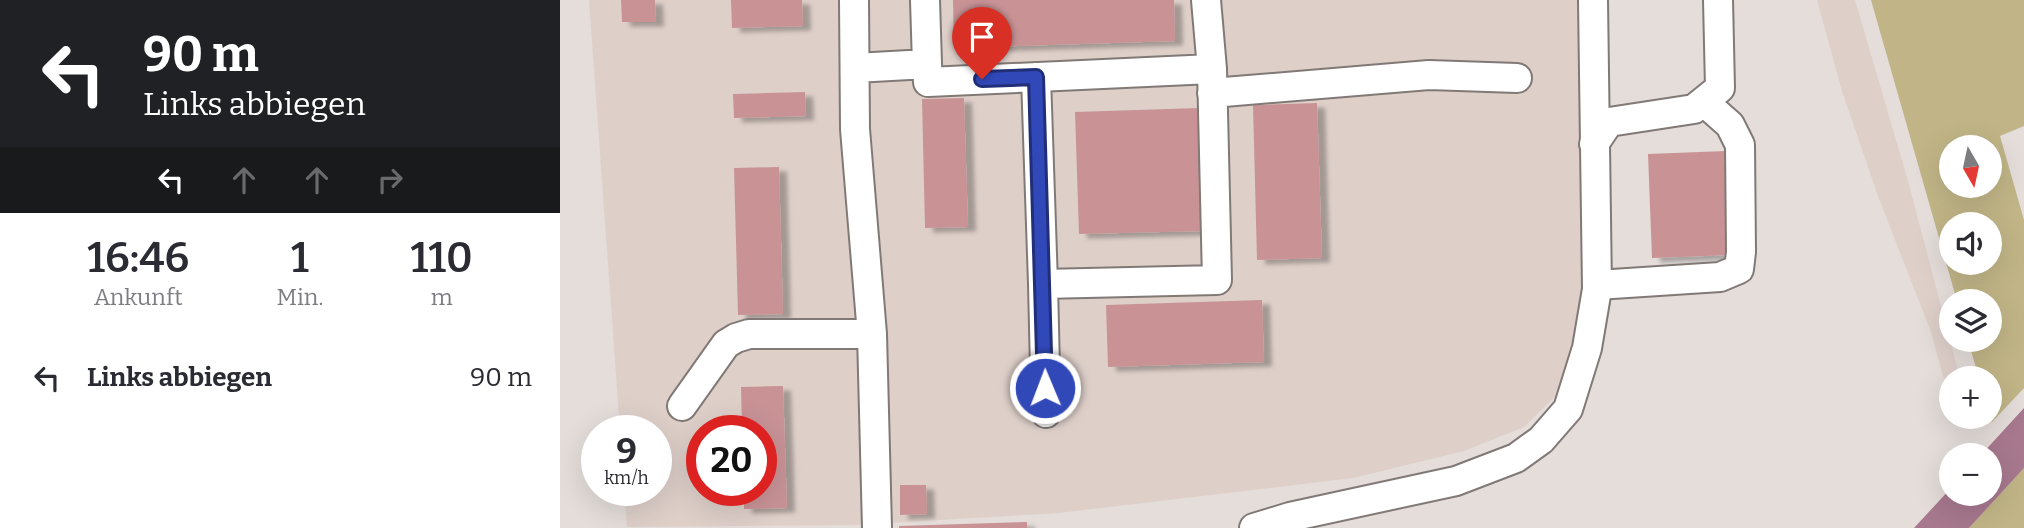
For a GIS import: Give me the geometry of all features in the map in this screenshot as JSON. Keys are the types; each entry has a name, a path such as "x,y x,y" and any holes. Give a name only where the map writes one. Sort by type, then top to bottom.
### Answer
{"lane":[{"path":"854,0 855,129 872,334 877,528"},
{"path":"925,0 928,82 1036,77 1212,81 1429,75 1517,79"},
{"path":"1043,284 1217,280 1212,81 1206,0"},
{"path":"1254,528 1290,517 1456,481 1516,458 1541,440 1568,409 1587,348 1597,285 1593,0"},
{"path":"1594,144 1609,122 1694,109 1720,88 1718,0"},
{"path":"855,68 927,64"},
{"path":"1036,77 1046,413"},
{"path":"1597,285 1720,277 1739,269 1740,145 1730,125 1704,102"},
{"path":"682,406 726,344 736,338 749,334 872,334"}],"shaded area":[{"path":"589,0 1581,0 1584,106 1579,114 1584,301 1564,388 1524,427 1464,451 1353,478 1059,513 852,525 627,527 625,506 672,506 672,415 619,415"},
{"path":"1817,0 1855,0 1939,298 1939,352 1953,352 1957,366 1940,366 1931,332 1878,196 1842,91"},
{"path":"1871,0 2024,0 2024,126 2002,135 1939,135 1939,198 2002,198 2002,143 2024,220 2024,388 2002,411 2002,366 1976,366 1971,352 2002,352 2002,289 1954,289 1950,275 2002,275 2002,212 1939,212 1939,238"},
{"path":"2024,408 2024,468 2002,492 2002,443 1992,443"},
{"path":"2024,468 2024,528 1969,528 1989,506 2002,506 2002,492"},
{"path":"1939,501 1939,506 1989,506 1969,528 1914,528"}],"building":[{"path":"621,0 655,0 656,22 622,22"},
{"path":"731,0 802,0 803,26 732,28"},
{"path":"953,0 1174,0 1175,41 954,48"},
{"path":"805,92 806,116 734,118 733,94"},
{"path":"964,98 968,227 925,228 922,99"},
{"path":"1317,103 1322,258 1257,260 1253,105"},
{"path":"1199,108 1202,231 1079,234 1075,112"},
{"path":"1726,151 1730,255 1652,258 1648,154"},
{"path":"779,167 783,314 738,315 734,168"},
{"path":"1262,300 1264,362 1108,367 1106,305"},
{"path":"783,386 787,508 744,509 744,506 777,506 777,415 742,415 741,387"},
{"path":"900,485 926,485 927,514 900,515"},
{"path":"1027,522 1027,528 899,528 899,526"}],"route":[{"path":"982,79 1036,77 1045,388"}]}
